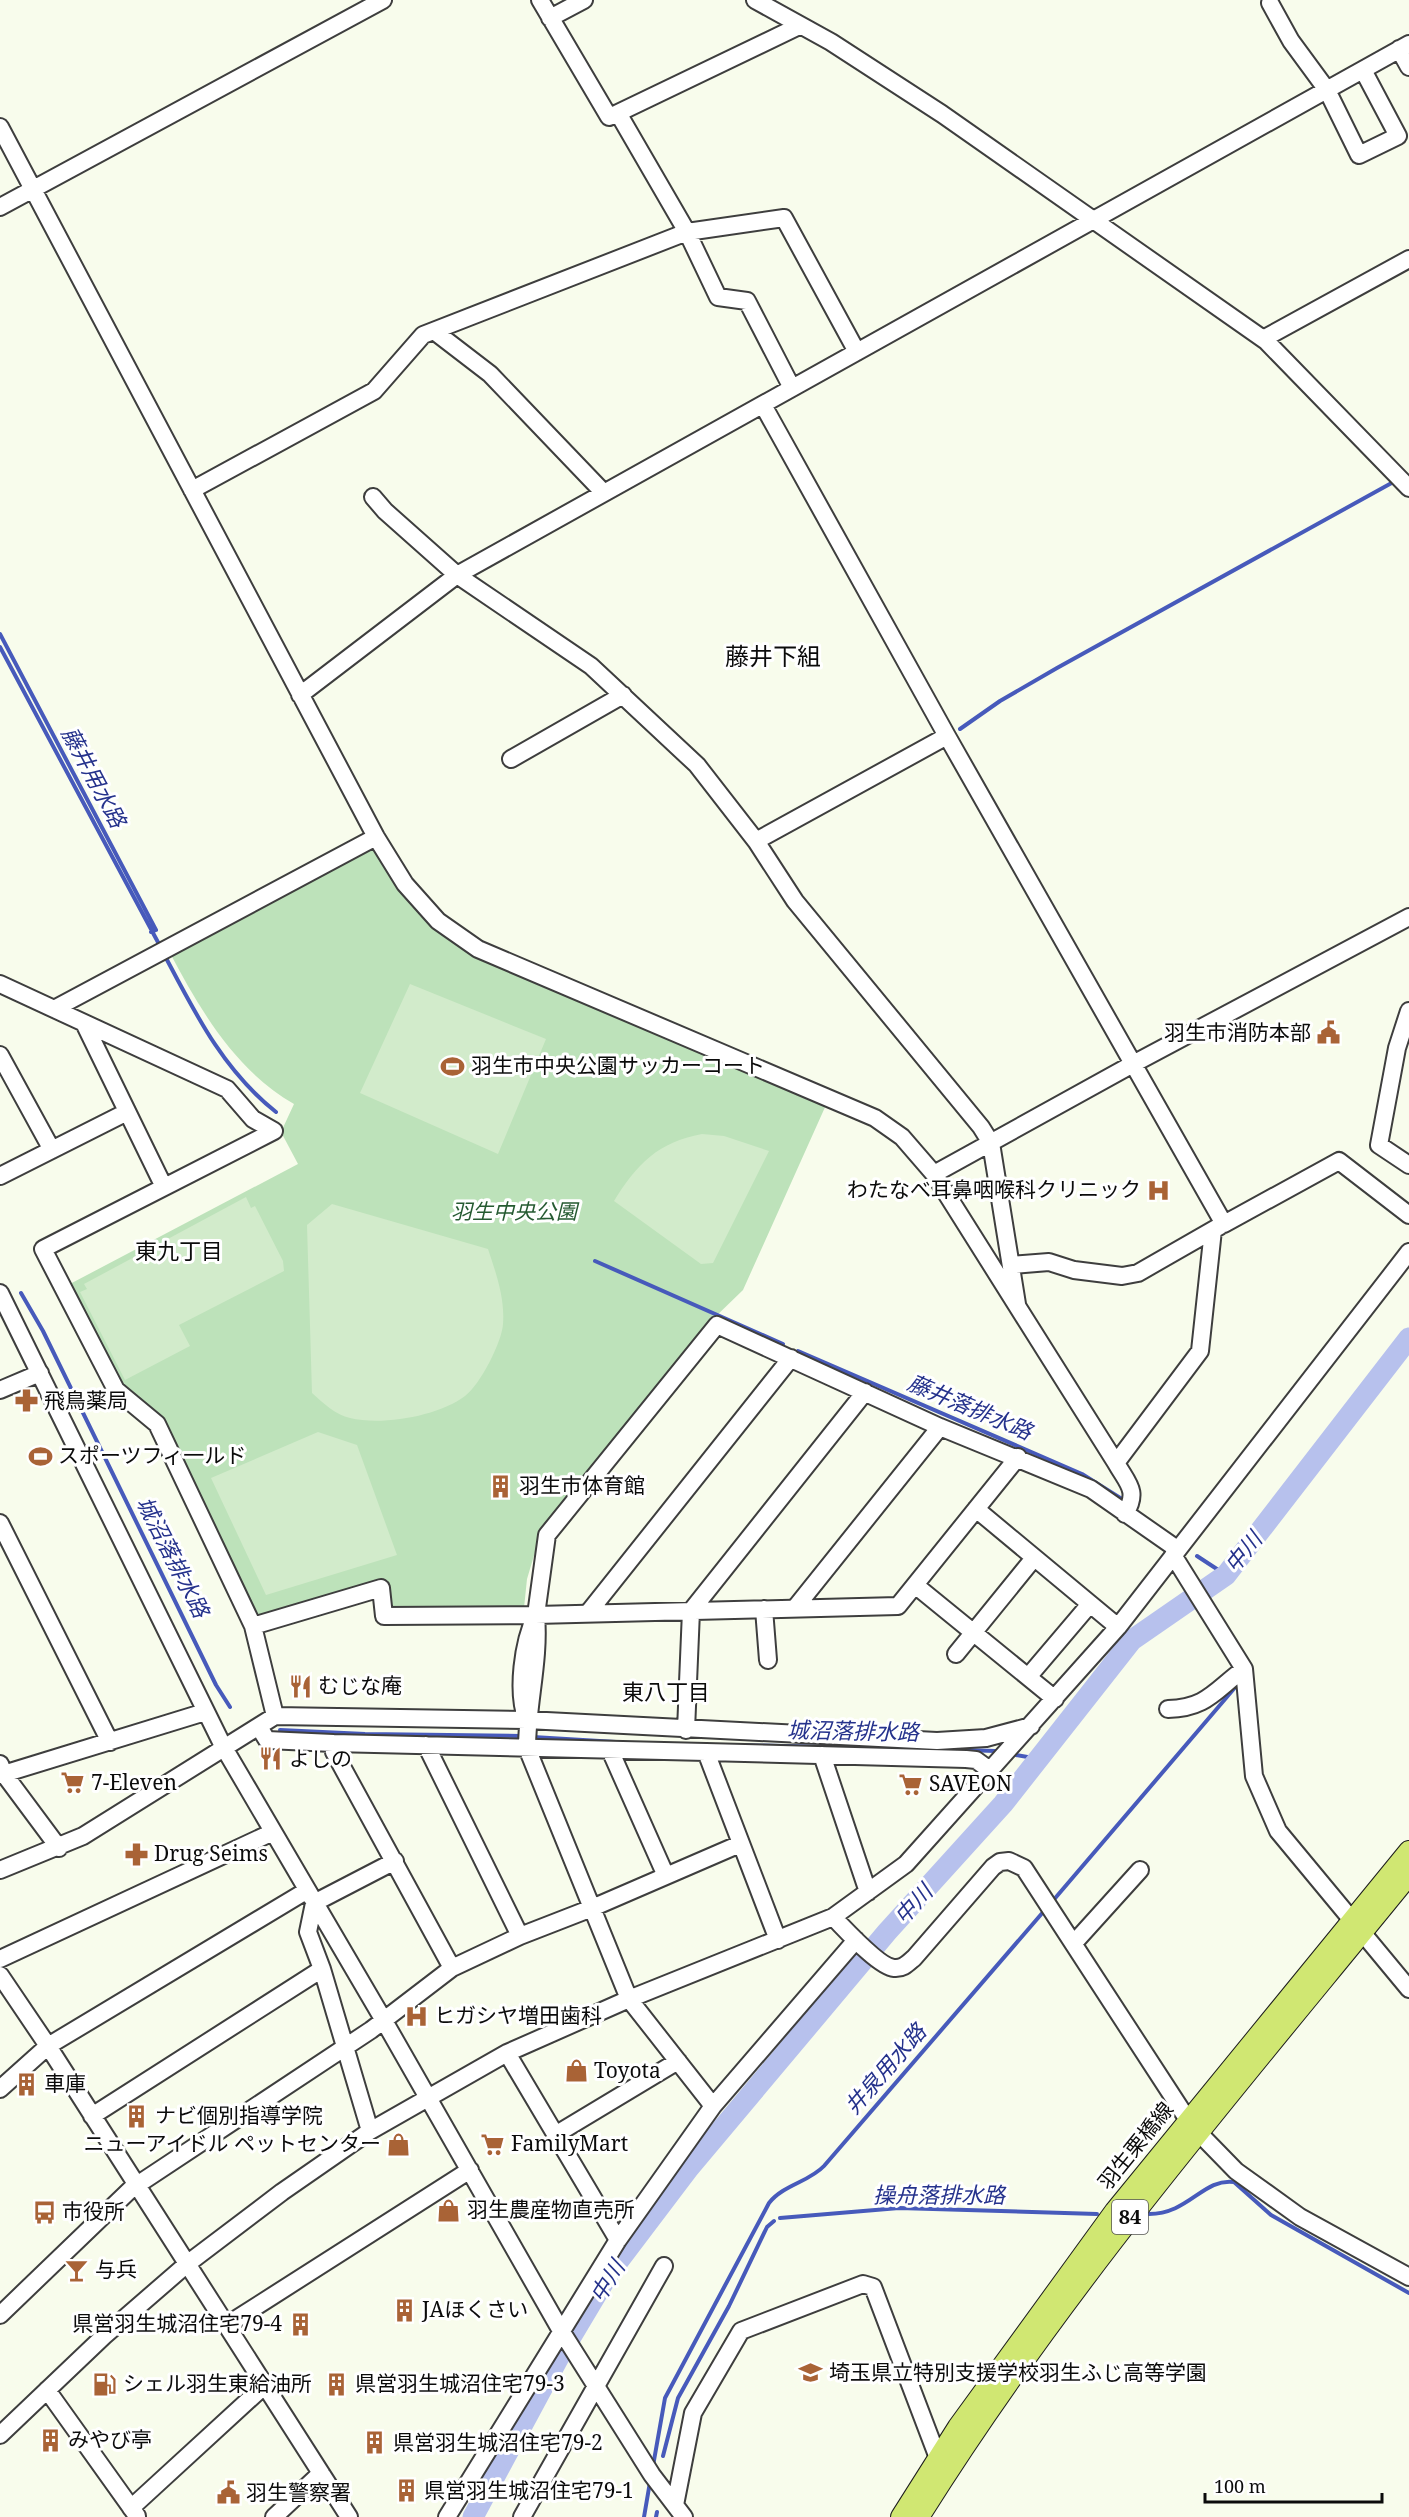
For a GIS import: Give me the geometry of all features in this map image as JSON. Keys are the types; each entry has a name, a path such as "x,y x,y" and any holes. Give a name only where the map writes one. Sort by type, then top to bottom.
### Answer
{"main road":[{"name":"羽生栗橋線","path":"901,2517 958,2427 1115,2211 1193,2126 1357,1926 1409,1851"},
{"name":"羽生栗橋線","path":"1357,1926 1409,1875"},
{"name":"羽生栗橋線","path":"919,2517 968,2438 1193,2126"}],"street":[{"path":"0,207 383,0"},
{"path":"540,0 609,117 799,26"},
{"path":"550,18 584,0"},
{"path":"755,0 831,42 942,114 1263,339 1409,488"},
{"path":"1270,3 1291,41 1327,90 1359,155 1398,136 1363,70"},
{"path":"300,695 458,575 1095,221 1404,46 1409,67"},
{"path":"618,113 687,232 718,297 747,301 792,388"},
{"path":"0,127 300,695 376,837 405,884 438,921 478,949 875,1118 902,1137 934,1174 1018,1311 1116,1463 1133,1494 1133,1502 1125,1514"},
{"path":"192,490 374,391 423,335 687,232 784,218 858,352"},
{"path":"1263,339 1409,259"},
{"path":"434,331 490,374 604,493"},
{"path":"763,405 946,736 1133,1064 1219,1227 1200,1351 1116,1463"},
{"path":"373,497 385,512 458,575 591,666 697,765 756,841 795,901 991,1143 1018,1311"},
{"path":"511,759 623,695"},
{"path":"756,841 946,736"},
{"path":"54,1009 376,837"},
{"path":"934,1174 1133,1064 1409,917"},
{"path":"0,984 227,1089 253,1119 274,1131 43,1249 116,1390 157,1424 253,1626 275,1716"},
{"path":"1409,1011 1397,1048 1379,1144 1409,1165"},
{"path":"84,1023 164,1187"},
{"path":"0,1055 52,1150"},
{"path":"0,1176 127,1112"},
{"path":"1011,1265 1049,1262 1074,1270 1122,1276 1138,1273 1339,1161 1409,1215"},
{"path":"0,2435 46,2390 187,2264 282,2192 370,2131 507,2053 629,1999 833,1917 906,1864 1118,1627 1409,1252"},
{"path":"0,1293 223,1746 383,2019 560,2329 652,2475 679,2511"},
{"path":"713,2106 629,1999 527,1748 527,1720 521,1705 527,1634 536,1615 547,1535 717,1325 940,1427 1018,1457 1091,1489 1175,1552 1244,1669 1254,1776 1278,1831 1409,1989"},
{"path":"588,1614 791,1358"},
{"path":"0,1390 40,1373"},
{"path":"686,1730 691,1611 865,1392"},
{"path":"795,1608 940,1427"},
{"path":"253,1626 381,1588 384,1616 588,1614 898,1605 1018,1457"},
{"path":"976,1509 1118,1627"},
{"path":"2,1528 110,1742"},
{"path":"956,1654 1034,1558"},
{"path":"915,1586 1055,1699"},
{"path":"1028,1677 1090,1604"},
{"path":"764,1609 768,1660"},
{"path":"1168,1709 1187,1709 1201,1703 1244,1669"},
{"path":"59,1848 1,1771 110,1742 205,1712"},
{"path":"0,1870 59,1848 83,1836 223,1746 275,1716 527,1720 704,1731 937,1741 986,1737 1031,1726"},
{"path":"259,1727 267,1740 966,1759 976,1760 991,1771"},
{"path":"704,1731 704,1752 778,1940"},
{"path":"333,1743 334,1752 452,1968"},
{"path":"426,1745 520,1936"},
{"path":"610,1750 666,1876"},
{"path":"822,1755 868,1892"},
{"path":"0,1959 273,1832"},
{"path":"0,2315 136,2185 345,2047 452,1968 520,1936 592,1908 740,1844"},
{"path":"1,2087 48,2046 310,1897 395,1861"},
{"path":"833,1917 883,1963 893,1968 907,1965 993,1867 1000,1862 1010,1861 1024,1868 1193,2126 1236,2171 1300,2217 1409,2277"},
{"path":"1074,1943 1140,1870"},
{"path":"310,1897 309,1932 370,2131"},
{"path":"447,2517 560,2329 618,2240 713,2106 860,1943"},
{"path":"92,2116 322,1969"},
{"path":"0,1975 228,2325 349,2517"},
{"path":"507,2053 618,2240"},
{"path":"555,2135 678,2061"},
{"path":"228,2325 470,2170"},
{"path":"522,2517 664,2266"},
{"path":"679,2511 693,2413 741,2331 863,2284 873,2287 938,2458"},
{"path":"46,2390 134,2512 265,2385"},
{"path":"274,2517 321,2473"}],"green space":[{"name":"羽生中央公園","path":"371,846 399,888 431,926 826,1105 743,1290 710,1322 541,1532 527,1579 524,1608 388,1609 386,1581 255,1619 161,1422 121,1387 68,1285 298,1164 281,1132 294,1104 273,1090 237,1057 207,1017 170,953"},
{"name":"羽生市中央公園サッカーコート","path":"410,984 546,1039 498,1154 360,1093"},
{"path":"702,1134 724,1136 769,1151 713,1263 701,1264 614,1201 631,1176 650,1157 673,1143"},
{"path":"246,1197 251,1208 255,1206 283,1261 284,1271 179,1325 190,1346 125,1380 80,1292 87,1289 84,1284"},
{"path":"332,1204 488,1249 501,1295 502,1332 489,1363 477,1383 465,1396 426,1414 378,1421 350,1418 340,1414 312,1393 307,1225"},
{"path":"318,1432 357,1445 397,1555 266,1595 211,1478"}],"waterway":[{"path":"960,729 1000,701 1057,668 1397,480"},
{"name":"藤井用水路","path":"0,634 156,930 151,932"},
{"name":"藤井落排水路","path":"0,647 160,946"},
{"name":"藤井落排水路","path":"166,958 200,1021 226,1060 241,1079 276,1112"},
{"name":"藤井落排水路","path":"595,1261 783,1344"},
{"name":"城沼落排水路","path":"21,1293 43,1331 216,1685 230,1707"},
{"name":"中川","path":"473,2517 559,2357 608,2275 689,2168 887,1932 1003,1804 1132,1640 1226,1575 1409,1338"},
{"name":"藤井落排水路","path":"798,1351 1082,1474 1125,1501"},
{"name":"藤井落排水路","path":"1197,1556 1226,1575"},
{"name":"井泉用水路","path":"1051,1903 1238,1684"},
{"name":"城沼落排水路","path":"280,1730 365,1734 520,1736"},
{"name":"城沼落排水路","path":"533,1737 616,1742"},
{"name":"城沼落排水路","path":"732,1745 929,1749"},
{"name":"城沼落排水路","path":"936,1749 995,1751"},
{"name":"城沼落排水路","path":"1016,1755 1039,1759"},
{"name":"井泉用水路","path":"653,2466 665,2398 769,2203 781,2192 811,2176 824,2166 1044,1911"},
{"name":"操舟落排水路","path":"1149,2214 1175,2208 1213,2185 1234,2182 1271,2215 1409,2293"},
{"name":"操舟落排水路","path":"780,2218 899,2208 1097,2214"},
{"name":"操舟落排水路","path":"663,2456 678,2398 729,2306 767,2227 774,2221"},
{"name":"井泉用水路","path":"644,2517 650,2482"},
{"name":"操舟落排水路","path":"656,2517 657,2512"}],"place":[{"name":"羽生市消防本部","path":"1329,1033"},
{"name":"羽生市中央公園サッカーコート","path":"453,1066"},
{"name":"わたなべ耳鼻咽喉科クリニック","path":"1159,1190"},
{"name":"飛鳥薬局","path":"26,1401"},
{"name":"スポーツフィ一ルド","path":"40,1456"},
{"name":"羽生市体育館","path":"501,1486"},
{"name":"むじな庵","path":"300,1686"},
{"name":"よしの","path":"271,1759"},
{"name":"7-Eleven","path":"73,1783"},
{"name":"SAVEON","path":"911,1784"},
{"name":"Drug Seims","path":"136,1854"},
{"name":"ヒガシヤ増田歯科","path":"416,2016"},
{"name":"Toyota","path":"576,2071"},
{"name":"車庫","path":"26,2084"},
{"name":"ナビ個別指導学院","path":"137,2116"},
{"name":"ニューアイドル ペットセンター","path":"399,2144"},
{"name":"FamilyMart","path":"493,2144"},
{"name":"羽生農産物直売所","path":"449,2210"},
{"name":"市役所","path":"44,2212"},
{"name":"与兵","path":"77,2270"},
{"name":"JAほくさい","path":"404,2310"},
{"name":"県営羽生城沼住宅79-4","path":"300,2324"},
{"name":"埼玉県立特別支援学校羽生ふじ高等学園","path":"811,2373"},
{"name":"シェル羽生東給油所","path":"105,2384"},
{"name":"県営羽生城沼住宅79-3","path":"337,2384"},
{"name":"みやび亭","path":"50,2440"},
{"name":"県営羽生城沼住宅79-2","path":"375,2443"},
{"name":"県営羽生城沼住宅79-1","path":"406,2491"},
{"name":"羽生警察署","path":"228,2493"}],"district":[{"name":"藤井下組","path":"773,657"},
{"name":"東九丁目","path":"179,1251"},
{"name":"東八丁目","path":"666,1692"}]}
